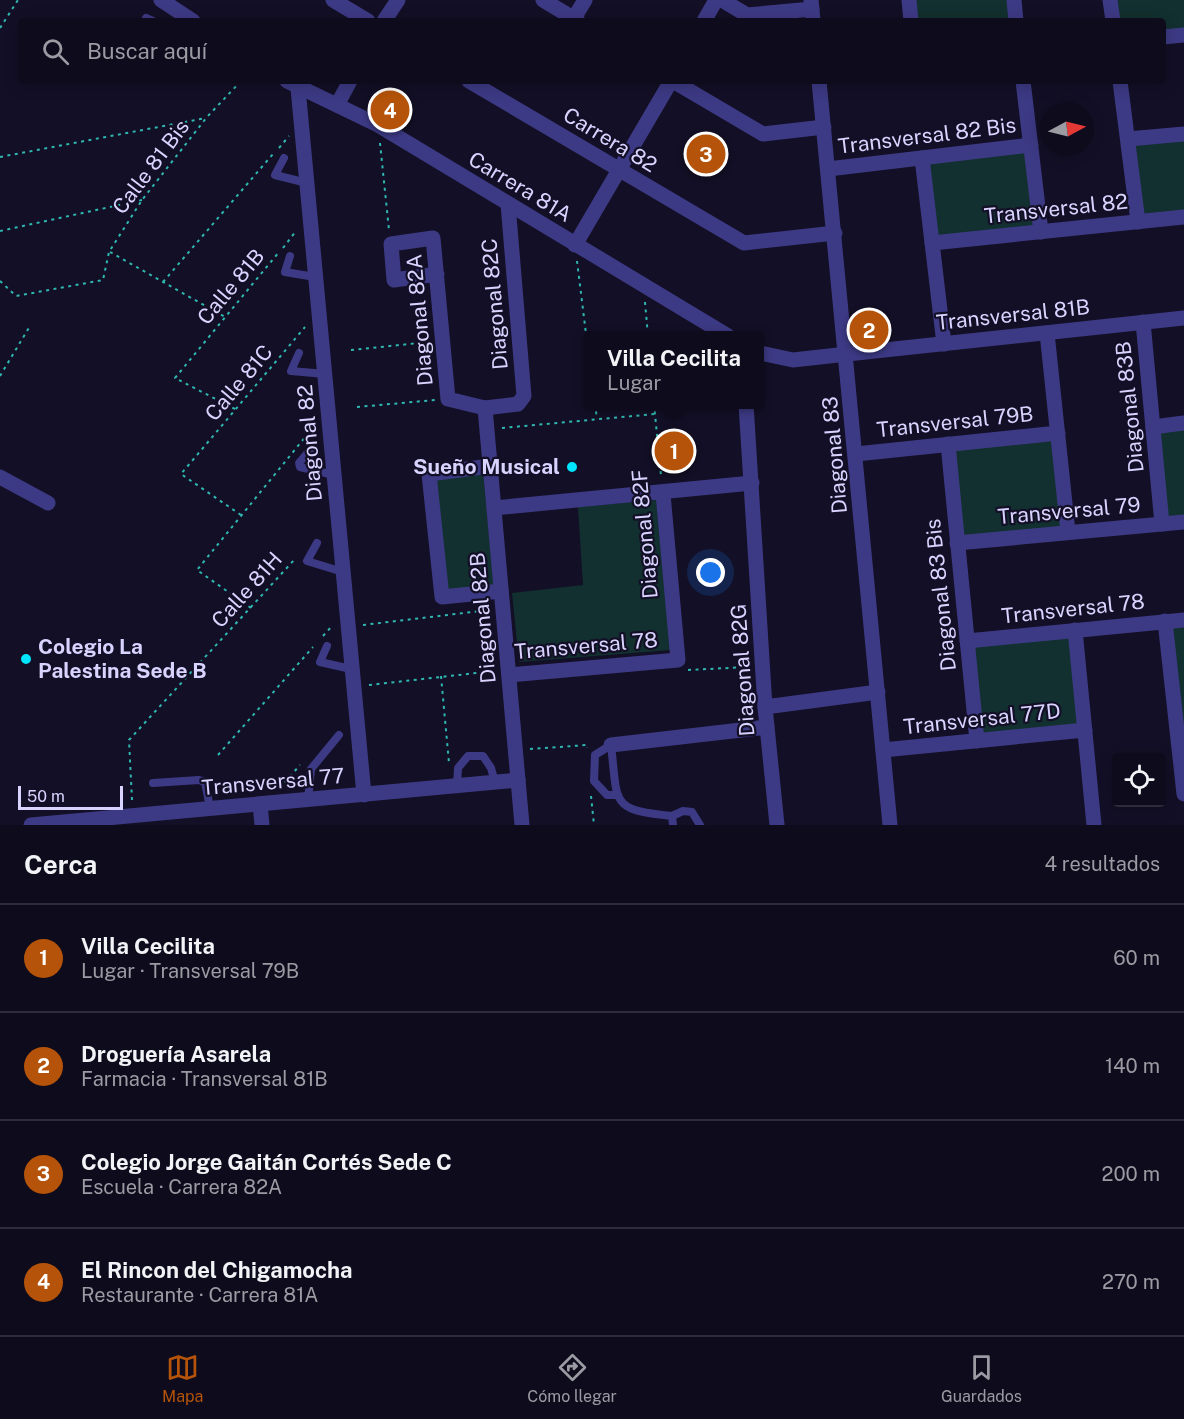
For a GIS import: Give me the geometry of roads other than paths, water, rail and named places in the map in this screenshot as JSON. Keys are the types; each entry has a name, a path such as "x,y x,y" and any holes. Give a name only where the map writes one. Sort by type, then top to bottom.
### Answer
{"street":[{"path":"160,0 184,18"},
{"path":"333,0 363,18"},
{"path":"386,18 398,0"},
{"path":"543,0 573,18"},
{"path":"577,18 585,0"},
{"path":"706,18 716,0"},
{"path":"722,0 747,15 812,10"},
{"path":"909,0 911,18"},
{"path":"1014,0 1016,18"},
{"path":"1110,0 1113,18"},
{"path":"1166,37 1184,35"},
{"name":"Carrera 81A","path":"292,84 378,125 720,331"},
{"name":"Diagonal 82","path":"292,84 301,122 364,795"},
{"path":"336,105 348,84"},
{"name":"Carrera 82","path":"474,84 744,243 835,233"},
{"path":"575,245 670,84"},
{"path":"677,84 763,134 824,127"},
{"name":"Diagonal 83","path":"819,84 847,354 890,825"},
{"path":"1023,84 1041,232"},
{"path":"1120,84 1138,222"},
{"path":"1128,139 1184,134"},
{"name":"Transversal 82 Bis","path":"828,169 1031,145"},
{"path":"922,158 944,344"},
{"name":"Diagonal 82C","path":"485,408 518,404 522,400 508,204"},
{"name":"Transversal 82","path":"932,243 1184,217"},
{"name":"Diagonal 82A","path":"436,274 394,280 391,244 433,238 448,399 485,408"},
{"name":"Transversal 81B","path":"847,354 1184,318"},
{"name":"Diagonal 83B","path":"1143,322 1162,524"},
{"path":"1047,333 1068,532"},
{"path":"764,354 793,360 847,354"},
{"name":"Diagonal 82B","path":"485,408 522,825"},
{"name":"Diagonal 82G","path":"746,409 765,707 777,825"},
{"path":"1153,427 1184,423"},
{"name":"Transversal 79B","path":"856,454 1058,433"},
{"name":"Diagonal 83 Bis","path":"948,444 977,741"},
{"path":"490,466 429,474 441,597 501,591"},
{"path":"0,477 48,503"},
{"path":"494,508 663,494 752,483"},
{"name":"Diagonal 82F","path":"663,494 678,660"},
{"name":"Transversal 79","path":"957,543 1184,522"},
{"name":"Transversal 78","path":"967,641 1184,620"},
{"path":"1165,621 1180,728 1184,794"},
{"path":"1075,630 1094,825"},
{"name":"Transversal 78","path":"509,675 678,660"},
{"path":"765,707 878,692"},
{"path":"611,745 767,727"},
{"name":"Transversal 77D","path":"883,750 1085,730"},
{"name":"Transversal 77","path":"31,825 518,780"},
{"path":"260,804 262,825"}],"lane":[{"path":"284,158 275,175 306,183"},
{"path":"290,256 285,272 315,277"},
{"path":"299,353 291,371 324,374"},
{"path":"310,450 299,463 300,467 334,475"},
{"path":"317,543 308,561 343,572"},
{"path":"327,646 320,662 351,669"},
{"path":"308,800 310,771 339,735"},
{"path":"617,795 607,795 594,781 595,755 611,745 617,795 632,811 672,816 683,811 692,812 700,825"},
{"path":"454,786 459,764 468,756 483,756 491,768 495,782"},
{"path":"153,783 199,780 205,782 210,808"},
{"path":"672,816 674,825"}],"place":[{"name":"El Rincon del Chigamocha","path":"390,110"},
{"name":"Colegio Jorge Gaitán Cortés Sede C","path":"706,154"},
{"name":"Droguería Asarela","path":"869,330"},
{"name":"Villa Cecilita","path":"674,451"},
{"name":"Sueño Musical","path":"572,467"},
{"name":"Colegio La Palestina Sede B","path":"26,659"}]}
